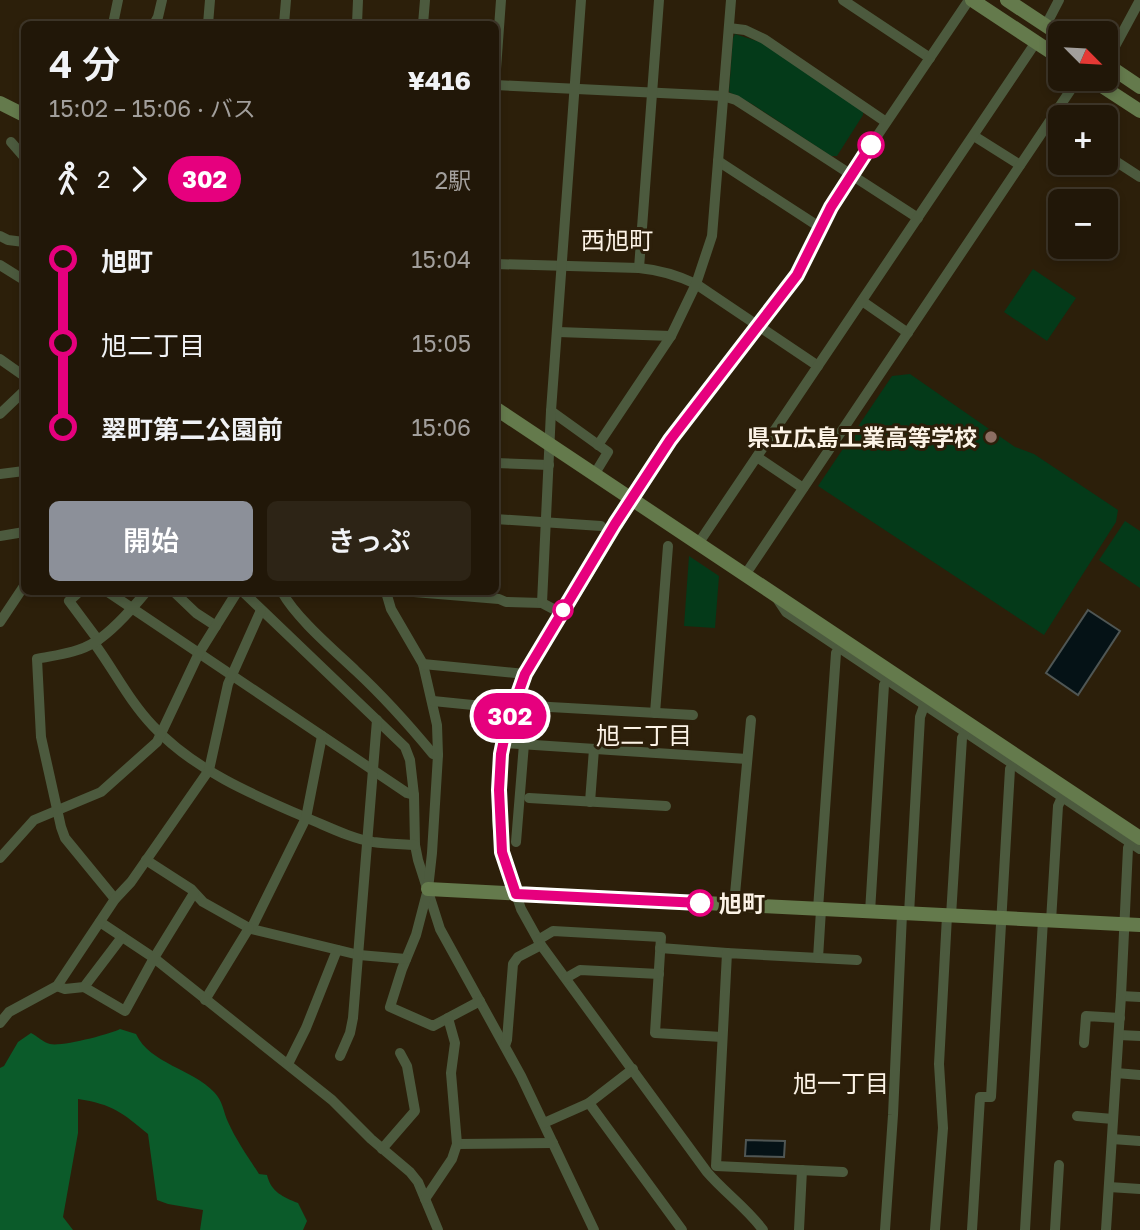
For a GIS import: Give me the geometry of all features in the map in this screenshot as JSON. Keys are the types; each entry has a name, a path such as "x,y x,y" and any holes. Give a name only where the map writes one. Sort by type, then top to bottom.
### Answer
{"street":[{"path":"114,21 118,0"},
{"path":"156,21 162,0"},
{"path":"208,21 209,0"},
{"path":"284,21 286,0"},
{"path":"357,21 358,0"},
{"path":"424,21 425,0"},
{"path":"499,28 501,0"},
{"path":"542,604 551,411 581,0"},
{"path":"639,268 659,0"},
{"path":"598,445 671,336 696,284 712,236 731,0"},
{"path":"843,0 930,58"},
{"path":"763,1230 751,1214 722,1190 707,1172 540,942 521,909 502,852 499,790 503,743 525,674 631,500 670,440 797,275 851,174 971,0 1048,50"},
{"path":"1007,0 1046,25 1059,0"},
{"path":"1118,41 1140,0"},
{"path":"729,27 745,30 764,39 886,122"},
{"path":"698,544 1036,43"},
{"path":"1118,72 1140,86"},
{"path":"499,84 723,96 736,100 918,218"},
{"path":"1109,91 1140,111"},
{"path":"0,103 21,114"},
{"path":"745,575 1020,165 1048,132"},
{"path":"974,136 1020,165"},
{"path":"11,142 21,154"},
{"path":"718,161 821,228"},
{"path":"1118,163 1140,177"},
{"path":"0,236 21,242"},
{"path":"499,264 661,270 696,284 818,366"},
{"path":"0,265 21,278"},
{"path":"862,301 908,333"},
{"path":"558,332 671,336"},
{"path":"0,359 21,374"},
{"path":"0,414 21,394"},
{"path":"499,411 774,594 1137,843"},
{"path":"551,411 608,452 594,475"},
{"path":"757,457 803,488"},
{"path":"499,463 549,465"},
{"path":"0,474 21,471"},
{"path":"499,519 601,526"},
{"path":"0,537 21,533"},
{"path":"655,713 668,546"},
{"path":"0,622 21,590"},
{"path":"774,594 786,612 839,649 1062,797 1137,843"},
{"path":"76,595 69,601 129,696 162,735 209,770 271,803 348,835 369,841 415,845"},
{"path":"112,595 373,771 414,795"},
{"path":"115,899 65,838 41,737 37,659 66,653 96,641 144,595"},
{"path":"177,595 195,613 216,626"},
{"path":"0,858 34,820 101,792 156,742 162,735 200,653 235,595"},
{"path":"246,595 404,747 410,760 414,795 415,845 440,929 505,1046 593,1230"},
{"path":"284,595 330,646 403,718 433,754 438,755"},
{"path":"387,595 391,609 423,664 433,701 438,755 428,890 416,935 390,1007 433,1026 480,1001"},
{"path":"456,595 542,604 561,612"},
{"path":"0,1023 9,1012 57,986 115,899 209,770 232,675 261,610"},
{"path":"818,958 836,653 839,649"},
{"path":"423,664 525,674"},
{"path":"870,912 884,685 887,681"},
{"path":"433,701 693,715"},
{"path":"884,1230 920,717 924,706"},
{"path":"340,1056 350,1034 353,1018 377,720"},
{"path":"734,905 751,720"},
{"path":"935,1230 943,1128 939,1065 961,751 965,733"},
{"path":"205,1000 250,928 306,818 322,736"},
{"path":"503,743 747,759"},
{"path":"516,842 524,744"},
{"path":"590,802 594,749"},
{"path":"972,1230 979,1097 991,1097 1010,769 1013,765"},
{"path":"1025,1230 1047,921 1058,806 1062,797"},
{"path":"529,798 666,806"},
{"path":"1106,1230 1128,848 1137,843"},
{"path":"146,860 203,902 250,928 359,955 406,959"},
{"path":"428,890 1140,925"},
{"path":"57,986 65,989 84,987 125,1011 194,893"},
{"path":"100,922 154,958 332,1100 410,1172 418,1182 438,1230"},
{"path":"505,1046 513,964 517,957 553,931 661,937 655,1033 722,1037"},
{"path":"84,987 122,937"},
{"path":"660,948 857,960"},
{"path":"288,1064 327,979 337,950"},
{"path":"716,1166 727,953"},
{"path":"566,978 580,970 659,974"},
{"path":"1121,996 1140,997"},
{"path":"1084,1043 1086,1016 1120,1017"},
{"path":"425,1199 452,1159 457,1143 450,1073 455,1043 448,1018"},
{"path":"1119,1035 1140,1036"},
{"path":"382,1149 415,1111 407,1066 400,1053"},
{"path":"544,1123 589,1103 633,1069"},
{"path":"1116,1073 1140,1075"},
{"path":"589,1103 682,1230"},
{"path":"1077,1116 1113,1119"},
{"path":"1112,1139 1140,1141"},
{"path":"457,1143 553,1143"},
{"path":"1055,1230 1059,1165"},
{"path":"707,1172 716,1166 843,1172"},
{"path":"799,1230 802,1170"},
{"path":"1109,1187 1140,1189"}],"green space":[{"path":"735,34 763,43 863,111 837,156 831,156 729,92"},
{"path":"1033,269 1076,298 1047,341 1004,312"},
{"path":"910,374 1015,447 1034,454 1118,510 1116,522 1044,635 818,486 892,376"},
{"path":"1125,521 1140,531 1140,588 1099,560"},
{"path":"689,556 719,576 715,628 684,626"},
{"path":"120,1029 136,1034 151,1052 195,1077 217,1095 228,1122 259,1174 267,1175 275,1190 298,1203 307,1221 303,1230 200,1230 203,1210 157,1200 148,1134 116,1110 78,1099 78,1133 63,1217 73,1230 0,1230 0,1068 4,1066 18,1042 31,1033 50,1044 64,1044"}],"shaded area":[{"path":"1088,610 1120,631 1078,695 1046,673"},
{"path":"746,1140 785,1141 784,1157 745,1156"}],"bus line":[{"name":"302","path":"700,903 516,894 502,852 499,820 501,754 507,725 525,674 615,524 670,440 797,275 831,207 871,145"}],"place":[{"name":"県立広島工業高等学校","path":"991,437"},
{"name":"旭町","path":"700,903"}],"district":[{"name":"西旭町","path":"617,239"},
{"name":"旭二丁目","path":"644,734"},
{"name":"旭一丁目","path":"841,1082"}]}
